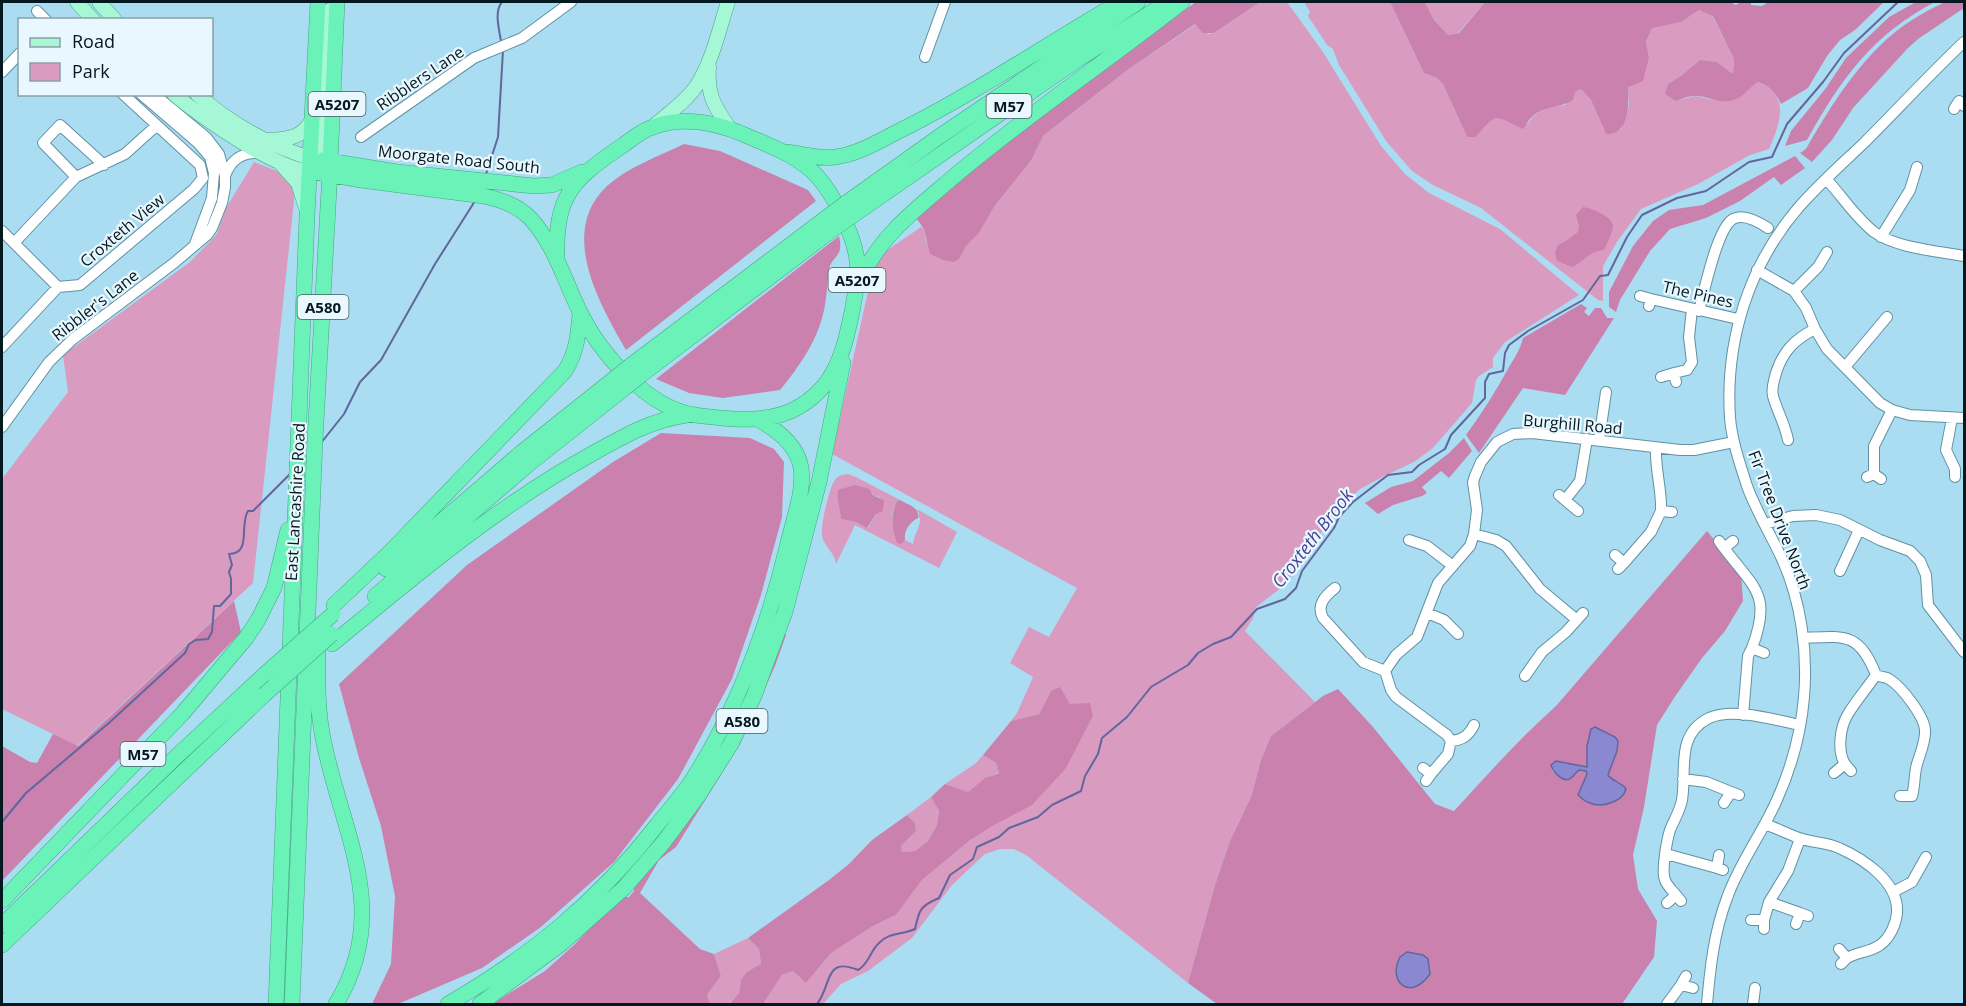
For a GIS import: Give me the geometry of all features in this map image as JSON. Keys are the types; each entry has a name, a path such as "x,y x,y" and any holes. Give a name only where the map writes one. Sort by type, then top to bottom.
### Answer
{"highway":[{"name":"East Lancashire Road","path":"276,1005 308,216 320,166 312,120 318,2"},
{"name":"East Lancashire Road","path":"292,1005 315,459 320,166 335,35 336,2"},
{"path":"783,151 836,157 879,141 933,113 1120,2"},
{"name":"M57","path":"849,210 950,130 1138,2"},
{"name":"M57","path":"2,925 169,764 301,643 333,609 522,452 629,377 833,221 1168,2"},
{"path":"857,285 879,246 916,209 976,158 1073,82 1182,2"},
{"name":"A5207","path":"335,35 339,55 337,137 342,151 356,166"},
{"name":"A5207","path":"691,121 730,129 783,151 810,170 830,195 853,242 857,262 857,285 845,345 834,372 818,393 790,411 757,419 693,415 655,399 629,377 593,337 580,314 557,260 557,231 565,201 579,178 589,168 653,127 673,122 691,121"},
{"name":"A5207","path":"320,166 356,166"},
{"name":"Moorgate Road South","path":"320,166 480,188 552,185 589,168"},
{"path":"300,433 307,395 320,166"},
{"name":"Moorgate Road South","path":"356,166 480,188 519,209 530,219 542,233 557,260"},
{"path":"333,609 565,371 573,358 578,341 580,314"},
{"name":"A580","path":"480,1005 561,944 624,888 698,796 731,744 754,696 785,612 798,568 819,482 845,345"},
{"name":"M57","path":"2,945 264,695 332,639 486,500 629,377"},
{"path":"332,639 460,539 517,499 627,434 653,422 693,415"},
{"name":"A580","path":"448,1005 530,952 583,908 611,880 690,783 719,731 758,649 783,565 801,483 800,462 792,445 781,433 757,419"},
{"name":"M57","path":"2,901 183,713 246,638 270,596 284,550 298,469"},
{"path":"313,495 317,554 318,705 328,763 353,849 362,897 362,923 358,953 350,977 336,1005"}],"main road":[{"path":"77,2 91,18"},
{"path":"99,2 113,18"},
{"path":"320,166 330,2"},
{"path":"653,127 691,93 709,62 728,2"},
{"path":"709,62 710,95 730,129"},
{"name":"A5207","path":"176,96 214,126 267,150 295,153 320,166"},
{"name":"A5207","path":"200,96 233,120 287,169 298,183 308,216"},
{"name":"A5207","path":"267,150 300,135 312,120"}],"street":[{"name":"Ribblers Lane","path":"361,137 474,58 502,47 571,2"},
{"path":"925,57 945,2"},
{"path":"37,11 44,18"},
{"name":"Fir Tree Drive North","path":"1707,1005 1711,966 1721,915 1737,873 1765,824 1787,776 1800,725 1804,689 1803,638 1798,608 1784,562 1749,489 1734,442 1730,418 1730,394 1732,357 1738,319 1757,270 1791,217 1965,42"},
{"path":"3,67 18,55"},
{"path":"14,243 76,177 125,154 156,126 125,96"},
{"name":"Ribbler's Lane","path":"143,96 198,142 210,157 213,173 212,198 194,245"},
{"name":"Ribbler's Lane","path":"2,427 49,362 73,339 174,263 212,228 222,203 225,176 221,160 213,144 156,96"},
{"path":"76,177 43,143 60,125 104,165"},
{"name":"Croxteth View","path":"58,287 80,285 194,189 203,178 200,165 156,126"},
{"path":"225,176 233,161 249,153 267,150"},
{"path":"1881,237 1910,190 1918,165"},
{"path":"1827,180 1881,237 1894,242 1965,256"},
{"path":"1661,377 1675,378 1692,362 1689,337 1695,310 1718,241 1730,220 1747,218 1768,228"},
{"path":"2,231 58,287 2,347"},
{"path":"1794,291 1818,267 1828,251"},
{"path":"1757,270 1794,291 1806,308 1827,349 1880,403 1892,410 1919,417 1965,418"},
{"name":"The Pines","path":"1647,301 1738,319"},
{"path":"1845,367 1888,317"},
{"path":"1789,441 1773,395 1773,381 1787,350 1798,339 1815,329"},
{"path":"1599,440 1605,391"},
{"path":"1874,477 1874,446 1892,410"},
{"path":"1952,418 1946,450 1955,469 1955,479"},
{"name":"Burghill Road","path":"1385,671 1401,650 1417,637 1438,583 1466,552 1474,534 1477,510 1474,476 1481,462 1497,442 1507,436 1522,434 1587,438 1656,448 1694,450 1734,442"},
{"path":"1578,511 1562,497 1580,481 1587,438"},
{"path":"1615,555 1621,566 1666,511 1661,500 1656,470 1656,448"},
{"path":"1765,524 1793,516 1816,515 1839,520 1904,548 1915,555 1926,575 1928,605 1962,645"},
{"path":"1839,573 1859,530"},
{"path":"1474,534 1496,540 1506,546 1540,589 1580,616 1566,632 1542,652 1524,678"},
{"path":"1407,536 1427,546 1453,566"},
{"path":"1725,543 1760,598 1761,620 1747,662 1743,715"},
{"path":"1336,588 1327,595 1321,606 1323,618 1363,662 1385,671 1391,690 1396,697 1447,735 1451,741 1448,754 1427,774"},
{"path":"1427,612 1444,620 1459,635"},
{"path":"1803,638 1841,637 1859,644 1870,660 1876,675 1890,680 1912,704 1924,722 1925,733 1916,767 1912,796 1900,796"},
{"path":"1752,648 1764,653"},
{"path":"1834,773 1848,768 1840,752 1844,722 1876,675"},
{"path":"1667,903 1678,898 1664,878 1666,854 1668,837 1682,802 1685,745 1695,729 1702,722 1718,715 1743,715 1800,725"},
{"path":"1451,741 1462,739 1471,732 1475,724"},
{"path":"1683,779 1706,782 1735,794 1724,803"},
{"path":"1765,824 1800,839 1838,847 1884,879 1893,892 1897,912 1890,934 1885,941 1873,949 1844,961 1839,949"},
{"path":"1751,920 1764,925 1769,902 1788,871 1800,839"},
{"path":"1666,854 1720,869 1719,855"},
{"path":"1893,892 1912,882 1924,861 1911,859"},
{"path":"1769,902 1804,914 1796,924"},
{"path":"1667,1005 1684,981 1693,988"},
{"path":"1753,1005 1755,986"}],"green space":[{"path":"1260,2 1287,2 1323,52 1381,146 1405,174 1429,193 1500,229 1579,295 1505,342 1493,358 1493,367 1476,380 1472,403 1433,448 1414,462 1360,489 1338,508 1281,588 1256,607 1253,618 1245,631 1315,702 1271,736 1261,760 1251,797 1230,841 1215,885 1188,983 1026,855 1014,849 1000,849 985,854 952,885 912,938 868,971 841,984 823,1004 763,1004 782,975 793,971 806,983 831,953 873,926 896,915 922,880 1066,767 1093,716 1051,691 1039,714 1011,721 1033,677 1010,663 1029,627 1049,637 1077,588 832,454 873,269 880,255 921,227 924,229 926,241 954,262 979,233 994,207 1032,159 1043,136 1126,71 1196,24 1209,34 1214,33"},
{"path":"1304,2 1390,2 1424,73 1437,78 1443,84 1467,137 1476,137 1490,120 1502,117 1512,124 1528,124 1539,112 1565,105 1575,92 1581,89 1591,100 1606,134 1621,129 1629,105 1628,87 1649,58 1646,40 1652,27 1681,22 1699,10 1712,15 1734,59 1733,74 1717,62 1700,60 1668,84 1676,101 1695,96 1714,100 1743,94 1758,82 1768,87 1779,102 1777,130 1769,149 1750,155 1698,184 1641,209 1603,266 1603,301 1598,300 1481,208 1433,185 1412,171 1386,141 1339,65 1333,49 1327,45 1308,16 1310,12"},
{"path":"1425,2 1485,2 1458,33 1448,35 1434,20"},
{"path":"254,162 295,178 253,583 77,746 2,709 2,479 68,392 63,355 190,262 217,234 226,208"},
{"path":"848,474 900,500 894,507 892,518 902,544 905,540 913,544 920,522 917,509 957,532 939,568 855,525 836,564 834,556 824,542 822,524 833,483 838,477","holes":["838,490 880,497 876,514 868,528 856,522 841,519"]},
{"path":"983,755 996,763 999,772 986,777 968,792 945,784 976,763"},
{"path":"931,797 939,811 937,825 928,841 915,851 902,852 901,846 916,831 915,823 907,815"},
{"path":"748,938 759,949 761,964 741,980 739,993 730,1004 710,1004 707,995 721,976 714,954"}],"shaded area":[{"path":"1196,2 1260,2 1214,33 1203,33 1195,24 1126,71 1043,136 1032,159 994,207 979,233 966,246 959,259 954,262 930,254 924,229 914,215 1119,55"},
{"path":"1390,2 1425,2 1434,20 1448,35 1459,33 1485,2 1730,2 1736,5 1741,2 1751,2 1751,5 1762,6 1768,2 1884,2 1855,30 1840,40 1827,56 1808,88 1781,104 1772,90 1758,82 1742,96 1731,101 1694,96 1676,101 1665,94 1668,84 1700,60 1717,62 1733,74 1734,59 1713,16 1699,10 1681,22 1652,28 1646,41 1649,58 1643,81 1628,87 1626,118 1619,130 1614,133 1606,134 1591,100 1581,89 1575,92 1573,100 1536,113 1523,129 1497,118 1493,119 1476,137 1467,137 1443,84 1437,78 1424,73"},
{"path":"1916,2 1935,2 1893,29 1860,60 1832,97 1807,140 1785,146 1791,131 1826,88 1846,58 1889,17"},
{"path":"1945,2 1964,2 1964,8 1907,49 1853,108 1832,140 1812,162 1800,153 1806,149 1839,95 1880,46 1912,20"},
{"path":"684,144 720,151 808,190 816,201 626,350 595,290 588,268 584,246 586,224 593,204 615,179"},
{"path":"1795,156 1805,168 1781,185 1774,177 1740,201 1706,218 1670,229 1650,251 1620,300 1616,312 1609,307 1609,292 1633,246 1653,221 1669,210 1703,205"},
{"path":"1583,207 1606,217 1613,227 1604,250 1591,254 1572,267 1557,261 1555,253 1558,245 1578,232 1576,215"},
{"path":"839,236 840,248 829,269 825,305 817,332 801,362 780,390 723,398 689,393 656,379"},
{"path":"1581,304 1587,308 1584,312 1589,316 1595,308 1601,308 1607,318 1614,318 1565,395 1523,388 1479,453 1466,435 1499,385 1523,338"},
{"path":"661,433 750,438 774,449 784,462 782,517 761,595 732,679 678,779 614,862 541,927 482,968 398,1004 372,1004 391,964 395,896 381,826 359,758 339,684 467,565 613,462"},
{"path":"1464,438 1472,451 1449,478 1441,471 1422,487 1427,493 1393,505 1378,514 1365,503 1391,487 1413,481"},
{"path":"855,485 870,489 872,495 884,500 883,511 876,514 867,528 856,522 841,519 838,490"},
{"path":"900,500 913,507 918,514 918,518 908,527 902,544 897,543 892,522 895,506"},
{"path":"1707,531 1741,573 1743,601 1725,631 1702,658 1657,725 1644,807 1633,855 1638,889 1657,921 1654,957 1622,1004 1217,1004 1188,983 1215,885 1230,841 1251,797 1261,760 1271,736 1323,696 1338,689 1373,727 1435,804 1454,811 1516,744 1556,706","holes":["1587,746 1617,751 1608,775 1621,783 1614,801 1598,805 1586,771 1579,770 1570,779 1553,772 1551,765 1556,761 1587,767"]},
{"path":"234,601 241,632 2,881 2,746 30,762 37,763 53,734 78,746"},
{"path":"784,633 786,635 775,666 740,744 676,847 659,860 640,893 700,949 714,954 721,976 707,995 710,1004 492,1004 545,971 575,944 620,897 629,897 634,891 633,883 670,841"},
{"path":"1060,687 1070,704 1090,703 1093,716 1066,768 1032,805 969,841 922,880 896,915 873,926 831,953 806,983 793,971 782,975 763,1004 730,1004 739,993 741,980 747,972 761,964 759,949 748,938 829,880 849,864 872,840 907,815 915,823 916,831 901,846 902,852 915,851 928,841 937,825 939,811 931,797 945,784 968,792 986,777 999,773 996,763 983,755 1011,721 1039,714 1051,691"},
{"path":"1595,727 1615,737 1618,741 1617,751 1608,775 1626,789 1621,797 1611,803 1600,805 1585,801 1578,795 1587,774 1586,771 1579,770 1571,778 1565,779 1556,774 1551,765 1556,761 1587,767 1587,746 1591,729"},
{"path":"1407,952 1423,955 1428,959 1430,974 1415,987 1408,988 1399,981 1396,974 1400,957"}],"waterway":[{"path":"501,41 498,10 502,2"},
{"name":"Croxteth Brook","path":"817,1004 834,970 839,967 858,970 883,939 915,929 921,909 939,898 950,875 973,859 977,847 999,837 1009,828 1038,817 1052,805 1081,791 1085,776 1098,754 1102,738 1127,717 1151,687 1188,665 1198,653 1231,637 1257,609 1285,599 1296,588 1302,571 1334,528 1339,517 1353,502 1388,475 1412,472 1445,449 1451,435 1485,398 1485,382 1489,374 1503,371 1505,353 1509,345 1528,331 1583,300 1600,276 1608,275 1627,237 1642,215 1677,198 1706,191 1749,162 1772,157 1787,124 1844,53 1898,2"},
{"path":"486,174 498,137 503,50"},
{"path":"321,443 344,414 360,382 381,360 435,264 475,201"},
{"path":"2,822 26,793 110,722 185,653 189,644 196,640 208,639 212,632 214,606 220,606 231,594 229,572 232,565 229,554 236,553 243,544 244,524 248,511 253,511 291,473"}]}
